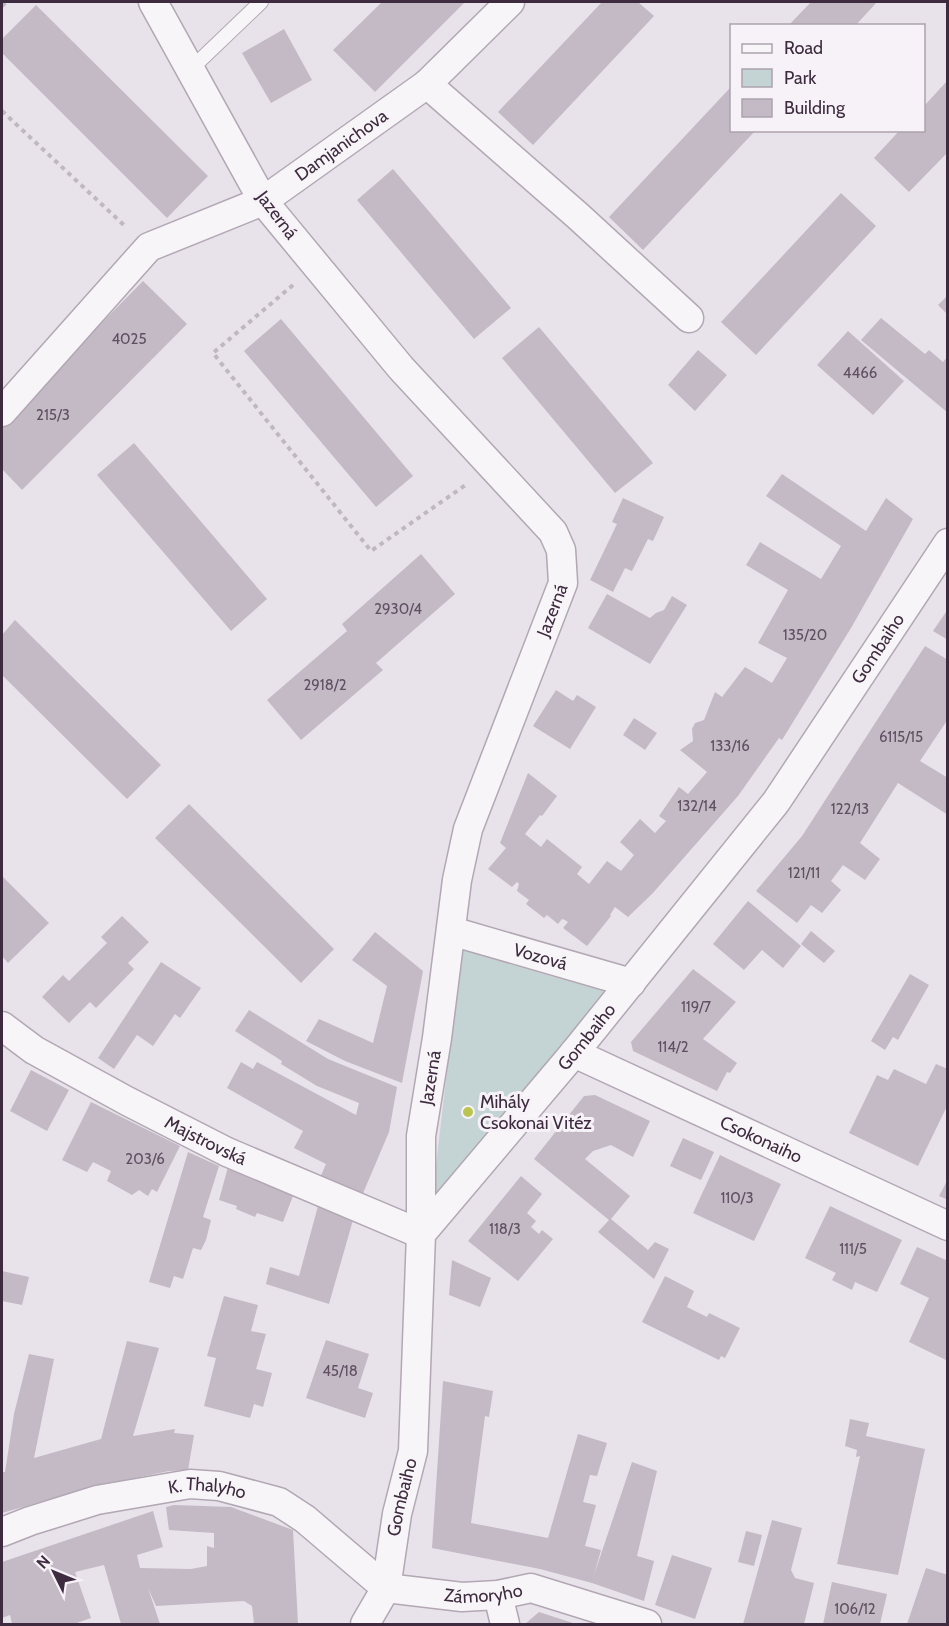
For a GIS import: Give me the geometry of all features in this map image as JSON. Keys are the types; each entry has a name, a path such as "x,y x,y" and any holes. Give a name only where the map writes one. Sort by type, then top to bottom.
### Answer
{"street":[{"name":"Jazerná","path":"153,2 263,201 401,368 553,532 561,550 563,583 468,829 457,880 422,1136 421,1234"},
{"name":"Damjanichova","path":"2,412 149,247 263,201 427,84 510,2"},
{"path":"427,84 578,216 689,318"},
{"name":"Gombaiho","path":"386,1588 397,1514 413,1451 421,1234 574,1053 776,802 948,543"},
{"name":"Vozová","path":"451,931 631,983"},
{"name":"Majstrovská","path":"2,1026 34,1050 227,1152 421,1234"},
{"name":"Csokonaiho","path":"574,1053 948,1226"},
{"name":"K. Thalyho","path":"2,1532 97,1500 190,1484 219,1486 279,1502 305,1519 386,1588"},
{"path":"365,1624 386,1588"},
{"name":"Zámoryho","path":"386,1588 462,1597 498,1595 531,1588 647,1624"},
{"path":"498,1595 505,1624"}],"lane":[{"path":"191,69 261,2"}],"path":[{"path":"2,6 6,2"},
{"path":"2,111 149,247"},
{"path":"316,265 213,353 370,551 492,466"}],"green space":[{"path":"461,950 607,992 431,1209"}],"building":[{"path":"382,2 465,2 375,92 333,50"},
{"path":"602,2 638,2 654,16 533,145 498,112"},
{"path":"811,2 877,2 857,24 790,24"},
{"path":"36,5 208,176 167,218 2,53 2,39"},
{"path":"284,29 312,80 271,103 242,53"},
{"path":"948,80 948,152 909,192 874,158 898,132 925,132 925,105"},
{"path":"730,88 730,132 754,132 643,250 609,217"},
{"path":"393,169 511,308 474,339 357,200"},
{"path":"841,193 876,226 756,355 721,322"},
{"path":"143,281 187,324 22,490 2,469 2,424"},
{"path":"948,295 948,315 938,305"},
{"path":"881,318 925,354 929,350 943,362 948,356 948,413 861,340"},
{"path":"281,319 413,476 376,507 244,351"},
{"path":"539,327 653,463 615,493 502,358"},
{"path":"848,331 904,381 873,415 817,365"},
{"path":"698,350 727,375 695,411 668,385"},
{"path":"134,443 267,599 231,631 97,475"},
{"path":"782,474 866,531 886,498 913,519 851,628 782,740 779,738 738,796 652,894 628,917 615,907 611,916 587,946 563,928 568,922 562,919 558,924 547,915 544,918 526,904 529,900 517,891 519,884 517,882 512,887 488,869 506,848 500,843 528,773 557,796 525,834 541,847 547,839 582,867 577,874 589,884 607,861 621,871 634,855 620,842 640,819 655,833 666,821 659,816 679,787 688,794 707,772 680,750 693,741 692,729 695,723 704,720 715,692 722,697 745,667 772,683 787,658 758,643 788,590 746,565 760,542 821,579 841,546 766,496"},
{"path":"623,498 664,517 653,541 648,539 632,571 625,568 613,592 590,580 617,524 612,522"},
{"path":"421,554 455,594 376,663 383,670 301,740 267,700 347,631 342,624"},
{"path":"607,594 650,618 664,610 672,596 687,605 650,664 588,628"},
{"path":"948,609 948,640 933,631"},
{"path":"15,620 161,765 127,799 2,675 2,635"},
{"path":"925,646 948,660 948,719 920,761 948,778 948,815 898,783 860,843 880,859 865,880 843,865 831,881 841,890 822,913 811,905 797,923 756,891 802,836"},
{"path":"556,690 573,701 577,695 596,707 570,749 533,726"},
{"path":"634,718 657,733 645,750 623,735"},
{"path":"189,804 334,949 301,983 155,838"},
{"path":"2,876 49,923 8,963 2,956"},
{"path":"748,901 801,946 783,968 762,950 744,970 713,944"},
{"path":"122,916 149,942 128,963 134,969 96,1008 90,1002 69,1023 42,997 63,975 69,981 107,943 101,937"},
{"path":"811,931 835,951 824,963 801,944"},
{"path":"375,932 423,971 402,1083 345,1061 306,1041 319,1019 373,1043 387,986 352,960"},
{"path":"161,962 201,988 180,1018 175,1014 153,1046 137,1035 114,1069 98,1058"},
{"path":"693,969 736,1002 703,1039 737,1063 730,1073 727,1072 717,1091 633,1051 631,1042"},
{"path":"910,974 929,985 898,1040 893,1037 885,1050 871,1041"},
{"path":"249,1010 328,1059 397,1087 389,1132 361,1198 320,1178 326,1164 294,1148 303,1131 227,1088 241,1062 253,1069 257,1062 356,1115 359,1103 317,1086 235,1031"},
{"path":"936,1064 948,1069 948,1104 918,1166 849,1133 877,1075 888,1080 894,1069 926,1084"},
{"path":"31,1070 69,1090 47,1131 10,1111"},
{"path":"595,1095 650,1121 633,1157 611,1145 593,1151 585,1159 630,1196 611,1219 648,1250 655,1242 669,1249 654,1279 598,1232 609,1220 534,1159 584,1096"},
{"path":"91,1102 180,1146 157,1192 152,1189 148,1196 139,1190 132,1195 107,1181 111,1171 93,1162 87,1172 62,1160"},
{"path":"683,1138 714,1152 701,1180 670,1166"},
{"path":"188,1152 219,1166 203,1217 211,1220 206,1240 201,1250 193,1248 183,1279 174,1276 170,1288 149,1282"},
{"path":"720,1155 781,1184 754,1241 693,1213"},
{"path":"228,1167 293,1196 283,1222 257,1213 255,1217 236,1209 237,1206 219,1200"},
{"path":"521,1176 542,1194 527,1213 536,1221 531,1227 539,1234 542,1230 553,1239 518,1281 468,1241"},
{"path":"948,1179 948,1200 939,1196"},
{"path":"318,1206 353,1220 329,1304 266,1284 270,1267 299,1276"},
{"path":"830,1206 902,1240 877,1292 855,1282 852,1290 832,1280 836,1273 805,1258"},
{"path":"917,1247 948,1261 948,1361 909,1342 929,1298 900,1284"},
{"path":"452,1260 491,1278 480,1307 449,1295"},
{"path":"2,1271 29,1277 22,1305 2,1301"},
{"path":"665,1276 694,1291 687,1307 707,1317 709,1313 740,1328 725,1358 721,1356 719,1360 642,1322"},
{"path":"224,1296 258,1305 251,1331 266,1334 256,1369 272,1373 263,1407 254,1404 250,1418 204,1406 216,1358 207,1356"},
{"path":"326,1340 369,1354 358,1388 373,1393 365,1418 306,1398"},
{"path":"127,1341 159,1348 133,1436 175,1429 174,1433 194,1435 188,1470 169,1471 92,1487 2,1513 2,1472 5,1472 14,1414 29,1354 54,1359 34,1458 101,1439"},
{"path":"443,1381 493,1391 489,1417 485,1416 471,1523 548,1538 578,1434 607,1443 597,1476 590,1475 583,1502 596,1505 585,1546 601,1550 594,1575 632,1462 657,1471 637,1556 654,1561 644,1601 592,1583 540,1569 432,1548"},
{"path":"850,1419 869,1423 866,1436 925,1449 898,1575 837,1564 860,1456 856,1457 857,1450 845,1446"},
{"path":"174,1505 231,1507 293,1530 298,1624 254,1624 252,1606 244,1601 156,1606 148,1588 160,1624 121,1624 104,1565 75,1572 91,1618 74,1624 12,1624 10,1615 2,1618 2,1562 153,1511 163,1547 137,1555 140,1568 191,1569 207,1566 207,1546 214,1548 214,1533 169,1530 166,1507"},
{"path":"772,1520 802,1528 791,1570 795,1578 814,1583 804,1624 743,1624"},
{"path":"746,1531 762,1535 754,1566 738,1562"},
{"path":"672,1555 712,1568 695,1619 655,1605"},
{"path":"926,1568 948,1575 948,1624 907,1624"},
{"path":"832,1582 887,1594 880,1624 823,1624"},
{"path":"539,1612 576,1624 525,1624"}],"place":[{"name":"Mihály Csokonai Vitéz","path":"468,1112"}]}
